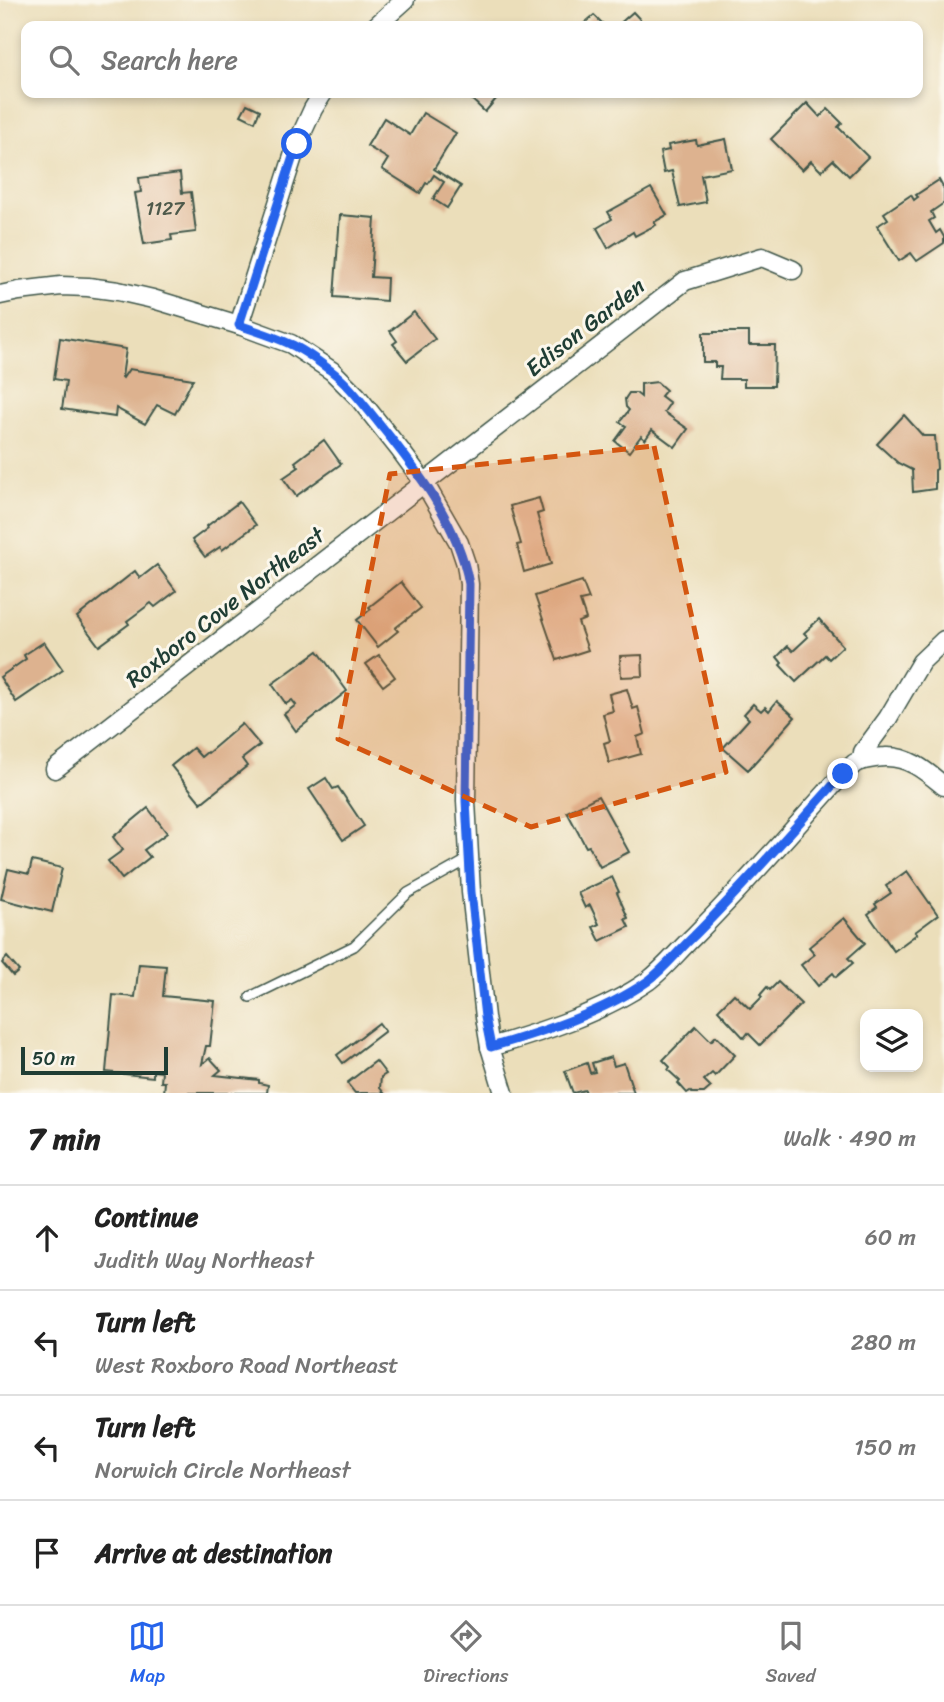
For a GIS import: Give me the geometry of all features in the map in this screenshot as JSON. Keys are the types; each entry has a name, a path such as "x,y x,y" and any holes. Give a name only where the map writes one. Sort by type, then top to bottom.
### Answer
{"street":[{"path":"382,21 405,0"},
{"path":"239,325 297,144 320,98"},
{"name":"Edison Garden","path":"425,484 685,281 762,257 793,270"},
{"path":"0,295 61,286 118,291 239,325 291,344 332,371 357,396 425,484 458,543 466,564 469,584 466,801 471,892 483,1003 491,1047 504,1093"},
{"name":"Roxboro Cove Northeast","path":"55,769 425,484"},
{"path":"863,760 863,752 888,718 921,662 944,640"},
{"path":"491,1047 577,1018 629,993 650,979 712,918 855,763 886,756 907,760 944,786"}],"lane":[{"path":"250,997 354,946 408,893 469,859"}],"highlighted area":[{"path":"654,446 726,772 531,827 338,739 390,474"}],"building":[{"path":"633,12 641,21 623,21"},
{"path":"594,15 600,21 587,21"},
{"path":"470,98 496,99 485,112"},
{"path":"807,103 820,117 828,109 842,123 838,127 868,157 849,176 833,160 821,171 811,161 802,170 771,139"},
{"path":"247,104 260,110 255,122 241,115"},
{"path":"423,113 456,133 434,169 461,186 447,208 433,199 444,182 434,175 420,193 382,169 388,159 367,146 384,118 410,135"},
{"path":"726,139 732,169 701,175 706,202 680,207 672,171 664,173 660,152 669,150 668,145 696,140 697,145"},
{"path":"180,173 182,193 191,192 196,232 171,235 172,240 144,244 135,193 141,192 139,178"},
{"path":"939,180 944,189 944,203 931,212 934,218 929,221 936,233 940,230 944,243 917,261 911,253 899,261 877,226 888,219 884,213 911,195 914,200 918,197 916,195"},
{"path":"651,188 667,215 654,222 656,225 635,236 633,232 608,248 597,228 612,219 608,212"},
{"path":"340,215 375,218 371,277 387,278 386,301 334,297"},
{"path":"414,312 435,339 407,361 393,344 397,341 390,331"},
{"path":"749,332 749,345 775,345 774,386 744,386 744,379 720,379 721,367 715,367 715,362 703,362 703,333"},
{"path":"60,338 126,349 123,378 129,369 193,379 175,414 157,405 145,424 116,408 115,417 62,409 66,381 54,379"},
{"path":"657,382 666,390 661,396 670,403 664,412 688,429 675,447 652,430 645,440 641,436 629,452 615,441 626,426 620,422 629,410 625,399 629,393 636,393 641,397 641,384"},
{"path":"904,415 923,436 935,436 935,489 913,492 912,470 898,463 877,444"},
{"path":"324,440 341,464 296,496 283,478 299,467 295,462"},
{"path":"539,498 543,512 537,514 551,564 524,572 517,545 521,544 510,506"},
{"path":"239,502 256,525 222,550 220,547 205,557 192,540"},
{"path":"157,565 176,591 155,607 151,603 127,621 129,624 99,646 77,617 135,571 140,578"},
{"path":"582,581 589,599 580,601 586,619 578,622 588,650 557,660 535,596"},
{"path":"401,582 421,608 395,628 398,631 378,647 357,620"},
{"path":"819,619 843,646 829,659 825,655 796,682 780,665 782,663 777,657 788,646 793,651 808,637 804,633"},
{"path":"44,642 63,670 16,702 0,677 26,659 24,655"},
{"path":"318,651 347,691 296,731 284,714 296,705 292,700 286,704 272,684"},
{"path":"379,655 395,677 383,686 366,664"},
{"path":"642,655 643,676 621,677 620,656"},
{"path":"627,689 633,709 638,707 645,734 637,737 641,754 609,763 604,743 610,741 603,714 613,711 609,694"},
{"path":"777,701 795,717 748,770 723,748 749,719 744,714 753,704 761,711 765,707 769,711"},
{"path":"242,724 260,745 242,759 247,766 201,803 171,766 193,748 201,757 208,753"},
{"path":"326,778 333,789 338,787 364,826 343,840 309,789"},
{"path":"598,796 629,852 600,867 567,812"},
{"path":"148,808 167,833 144,850 150,857 122,879 108,861 123,850 113,837"},
{"path":"32,861 62,868 52,912 1,899 8,869 29,874"},
{"path":"907,871 938,915 894,951 868,914 877,907 875,904 891,893 886,886"},
{"path":"612,877 629,927 600,941 593,927 599,924 590,905 585,908 578,893"},
{"path":"844,918 865,943 848,958 853,963 836,977 833,973 818,986 801,965 815,954 809,947"},
{"path":"7,957 19,971 13,976 2,963"},
{"path":"139,964 166,966 163,996 215,1001 210,1046 206,1046 202,1064 210,1058 221,1070 215,1075 259,1080 259,1083 268,1085 267,1093 164,1093 162,1072 153,1071 153,1077 106,1072 113,995 135,997"},
{"path":"778,982 801,1004 760,1045 748,1033 744,1038 718,1010 734,994 750,1009 762,997 760,995 767,987 770,990"},
{"path":"379,1023 385,1031 343,1063 337,1055"},
{"path":"696,1026 711,1041 716,1036 735,1055 715,1076 712,1073 704,1080 711,1087 704,1093 687,1093 663,1060"},
{"path":"611,1057 614,1066 624,1063 634,1093 586,1093 585,1090 573,1093 565,1071 587,1063 590,1073 595,1072 592,1063"},
{"path":"376,1061 386,1074 381,1077 380,1088 384,1093 355,1093 347,1083"}],"route":[{"path":"297,144 239,325 291,344 332,371 357,396 425,484 458,543 466,564 469,584 466,801 471,892 485,1017 491,1047 577,1018 629,993 650,979 712,918 843,774"}]}
